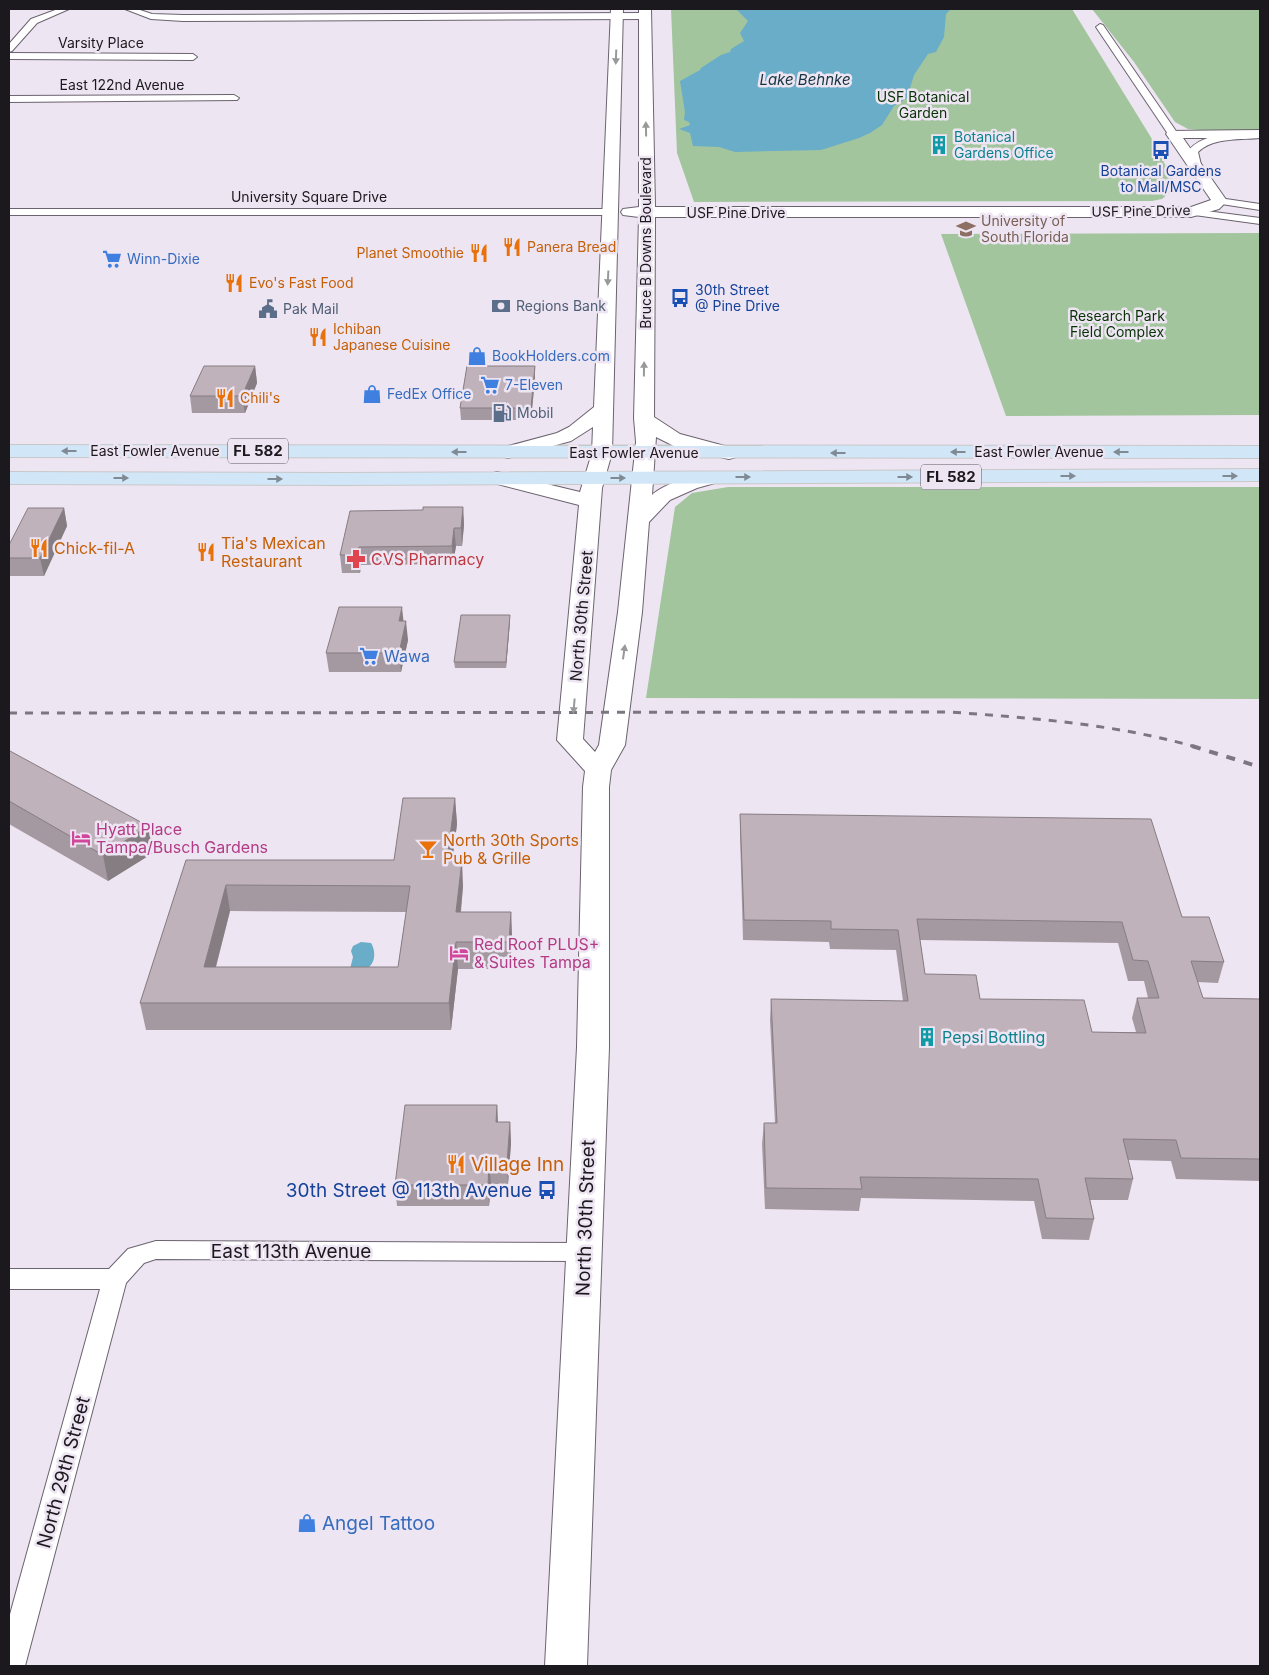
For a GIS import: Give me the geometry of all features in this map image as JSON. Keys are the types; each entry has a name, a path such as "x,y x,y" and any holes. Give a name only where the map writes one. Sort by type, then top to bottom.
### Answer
{"main road":[{"path":"602,452 617,15"},
{"name":"Bruce B Downs Boulevard","path":"642,478 646,442 644,418 647,213 645,15"},
{"path":"1173,134 1260,134"},
{"name":"USF Pine Drive","path":"610,212 1192,212 1216,203 1197,168 1173,134"},
{"path":"508,452 564,437 576,431 604,410"},
{"path":"644,418 655,430 671,438 692,445 729,453"},
{"name":"East Fowler Avenue","path":"9,451 1260,452"},
{"name":"North 30th Street","path":"598,770 570,740 592,489 602,452"},
{"name":"East Fowler Avenue","path":"9,478 497,478 592,489 642,478 1260,475"},
{"name":"North 30th Street","path":"566,1666 593,1048 598,770 612,745 630,612 642,478"},
{"path":"639,520 663,496 690,484 715,478"}],"street":[{"path":"9,49 34,21 47,14 65,9"},
{"path":"129,9 165,18 296,18 321,21 645,15"},
{"path":"209,18 215,9"},
{"name":"USF Pine Drive","path":"1100,27 1173,134"},
{"name":"Varsity Place","path":"9,56 193,57"},
{"name":"East 122nd Avenue","path":"9,99 234,98"},
{"path":"1197,168 1194,151 1197,146 1215,140 1260,134"},
{"path":"1216,203 1260,207"},
{"path":"1216,203 1260,220"},
{"name":"University Square Drive","path":"9,212 610,212"},
{"path":"1192,212 1260,220"},
{"name":"East 113th Avenue","path":"115,1279 136,1256 156,1250 584,1252"},
{"path":"9,1279 115,1279"},
{"name":"North 29th Street","path":"10,1666 115,1279"}],"green space":[{"name":"USF Botanical Garden","path":"671,9 1072,9 1152,139 1175,184 1175,188 1162,199 1152,201 694,202 677,153"},
{"path":"1092,9 1260,9 1260,130 1188,129 1175,122 1134,62"},
{"name":"Research Park Field Complex","path":"1260,233 1260,415 1006,416 941,234"},
{"path":"728,487 1260,487 1260,699 646,698 675,507 692,493"}],"water":[{"name":"Lake Behnke","path":"736,9 951,9 946,14 944,37 936,52 928,54 914,75 907,98 894,106 882,125 870,133 821,150 735,152 719,147 693,146 690,133 679,129 690,125 689,122 684,120 685,112 680,81 721,55 730,52 731,49 744,41 740,33 748,21"},
{"path":"361,942 371,943 374,950 372,964 366,969 350,969 353,946"}],"building":[{"path":"204,366 255,366 242,396 190,396"},
{"path":"467,366 535,366 531,408 460,408"},
{"path":"423,507 463,507 461,528 454,528 452,546 359,547 358,555 340,555 350,511 423,510"},
{"path":"28,508 64,508 40,558 9,558 9,545"},
{"path":"339,607 402,607 399,621 406,621 399,653 326,653"},
{"name":"Wawa","path":"461,615 510,615 506,662 454,662"},
{"path":"10,751 148,826 103,855 9,801"},
{"path":"403,798 455,798 447,860 462,860 456,912 511,912 509,942 456,942 449,1003 140,1003 186,860 394,860","holes":["226,885 410,886 398,967 204,967"]},
{"name":"Pepsi Bottling","path":"740,814 1151,819 1182,917 1209,917 1224,962 1191,961 1203,998 1260,999 1260,1159 1181,1158 1176,1140 1123,1139 1133,1179 1085,1178 1094,1219 1046,1218 1038,1179 860,1177 862,1189 766,1188 764,1123 777,1123 771,999 908,1001 898,930 831,929 831,921 744,920","holes":["917,919 1122,922 1133,960 1148,961 1159,998 1137,998 1146,1033 1092,1032 1084,1000 980,999 976,975 925,974"]},
{"name":"Village Inn","path":"405,1105 497,1105 496,1122 510,1122 507,1163 489,1163 488,1185 395,1185"}],"railway":[{"path":"9,713 949,712 1104,727 1196,747"},
{"path":"1192,746 1260,767"}],"place":[{"name":"Botanical Gardens Office","path":"939,145"},
{"name":"Botanical Gardens to Mall/MSC","path":"1161,150"},
{"name":"University of South Florida","path":"966,229"},
{"name":"Panera Bread","path":"512,247"},
{"name":"Planet Smoothie","path":"479,253"},
{"name":"Winn-Dixie","path":"112,259"},
{"name":"Evo's Fast Food","path":"234,283"},
{"name":"30th Street @ Pine Drive","path":"680,298"},
{"name":"Regions Bank","path":"501,306"},
{"name":"Pak Mail","path":"268,309"},
{"name":"Ichiban Japanese Cuisine","path":"318,337"},
{"name":"BookHolders.com","path":"477,356"},
{"name":"7-Eleven","path":"490,385"},
{"name":"FedEx Office","path":"372,394"},
{"name":"Chili's","path":"225,398"},
{"name":"Mobil","path":"502,413"},
{"name":"Chick-fil-A","path":"39,548"},
{"name":"Tia's Mexican Restaurant","path":"206,552"},
{"name":"CVS Pharmacy","path":"356,559"},
{"name":"Wawa","path":"369,656"},
{"name":"Hyatt Place Tampa/Busch Gardens","path":"81,838"},
{"name":"North 30th Sports Pub & Grille","path":"428,849"},
{"name":"Red Roof PLUS+ & Suites Tampa","path":"459,953"},
{"name":"Pepsi Bottling","path":"927,1037"},
{"name":"Village Inn","path":"456,1164"},
{"name":"30th Street @ 113th Avenue","path":"547,1190"},
{"name":"Angel Tattoo","path":"307,1523"}]}
